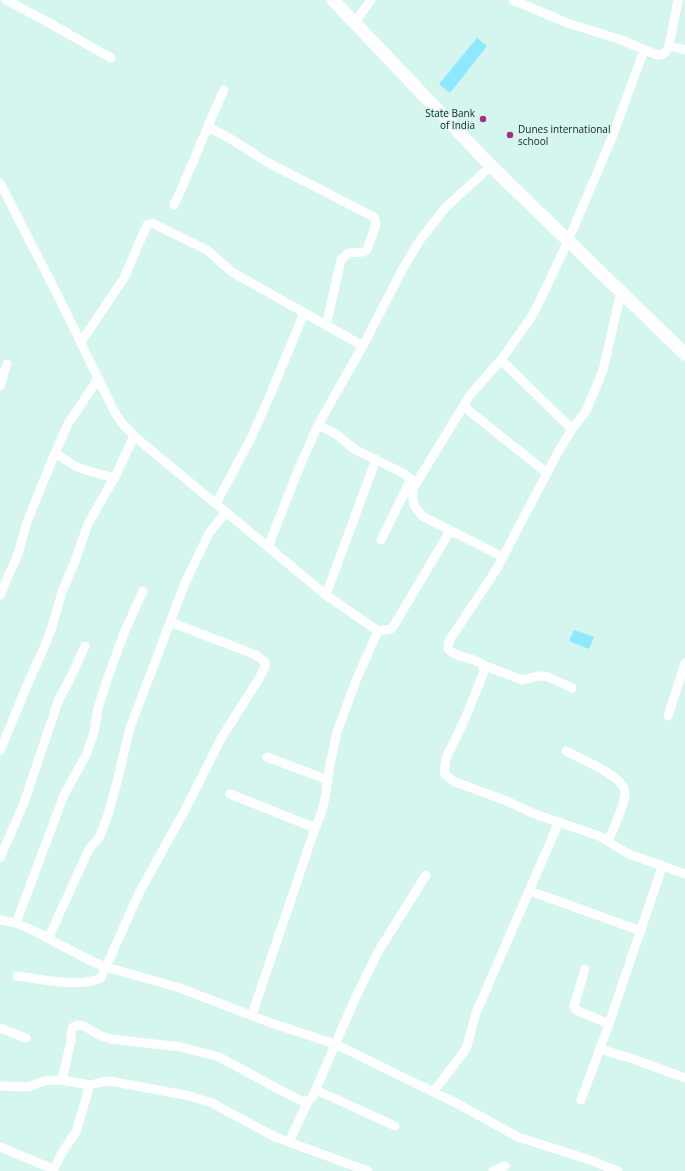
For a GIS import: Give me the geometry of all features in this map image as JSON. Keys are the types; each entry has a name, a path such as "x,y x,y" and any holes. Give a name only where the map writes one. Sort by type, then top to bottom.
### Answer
{"main road":[{"path":"333,0 491,166 685,354"}],"street":[{"path":"0,2 5,0 111,58"},
{"path":"355,22 371,0"},
{"path":"513,0 570,24 619,39 657,55 662,55 665,53 669,46 678,0"},
{"path":"669,46 685,50"},
{"path":"381,540 412,483 463,406 480,382 501,360 533,314 568,241 611,140 644,50"},
{"path":"174,205 192,167 224,90"},
{"path":"208,127 231,139 265,161 374,217 376,224 367,250 363,252 348,253 341,260 326,326"},
{"path":"268,547 298,468 318,424 363,346 402,270 420,240 445,208 491,166"},
{"path":"1,186 81,342 114,411 122,422 134,436 326,595 378,631 391,629 394,627 450,531"},
{"path":"81,342 124,278 147,225 152,223 207,250 232,272 363,346"},
{"path":"572,688 546,676 522,680 483,665 478,661 451,652 448,649 449,641 489,581 503,557 557,454 572,429 586,411 603,370 621,292"},
{"path":"216,504 252,436 272,393 304,313"},
{"path":"501,360 572,429"},
{"path":"0,386 7,364"},
{"path":"0,595 18,554 27,522 68,424 98,379"},
{"path":"463,406 547,473"},
{"path":"318,424 336,434 354,449 405,474 412,483 416,508 424,517 503,557"},
{"path":"0,751 48,636 62,592 88,524 114,478 134,436"},
{"path":"55,453 77,466 114,478"},
{"path":"326,595 376,460"},
{"path":"48,939 89,849 99,838 108,815 130,728 185,583 208,533 226,512"},
{"path":"16,923 61,801 86,755 94,733 98,708 107,680 124,633 143,590"},
{"path":"17,976 73,983 88,982 100,978 128,914 139,893 186,808 222,737 260,677 265,662 256,655 170,622"},
{"path":"252,1015 322,811 337,732 357,678 378,631"},
{"path":"0,858 24,803 59,699 85,646"},
{"path":"668,716 685,662"},
{"path":"483,665 484,672 464,721 446,758 444,773 454,782 507,801 532,813 599,836 629,854 685,874"},
{"path":"566,751 615,776 623,784 625,792 624,802 608,841"},
{"path":"267,758 328,780"},
{"path":"230,794 315,828"},
{"path":"433,1092 467,1046 476,1013 559,822"},
{"path":"581,1100 610,1024 662,867"},
{"path":"289,1142 308,1101 312,1098 316,1090 354,1001 378,952 426,875"},
{"path":"530,891 641,931"},
{"path":"0,920 16,923 106,967 180,988 271,1023 336,1044 458,1104 518,1137 587,1159 618,1171"},
{"path":"585,969 574,1006 576,1010 610,1024"},
{"path":"62,1080 71,1041 71,1032 73,1027 77,1025 84,1026 99,1035 111,1039 181,1047 219,1057 302,1101 308,1101"},
{"path":"0,1028 26,1038"},
{"path":"600,1049 685,1078"},
{"path":"0,1086 28,1087 49,1080 62,1080 90,1085 110,1081 190,1096 212,1103 275,1137 368,1171"},
{"path":"0,1147 53,1170 76,1132 90,1085"},
{"path":"316,1090 395,1126"},
{"path":"493,1171 505,1166"}],"building":[{"path":"477,38 487,46 450,93 439,84"},
{"path":"574,630 594,637 589,649 569,641"}],"place":[{"name":"State Bank of India","path":"483,119"},
{"name":"Dunes international school","path":"510,135"}]}
